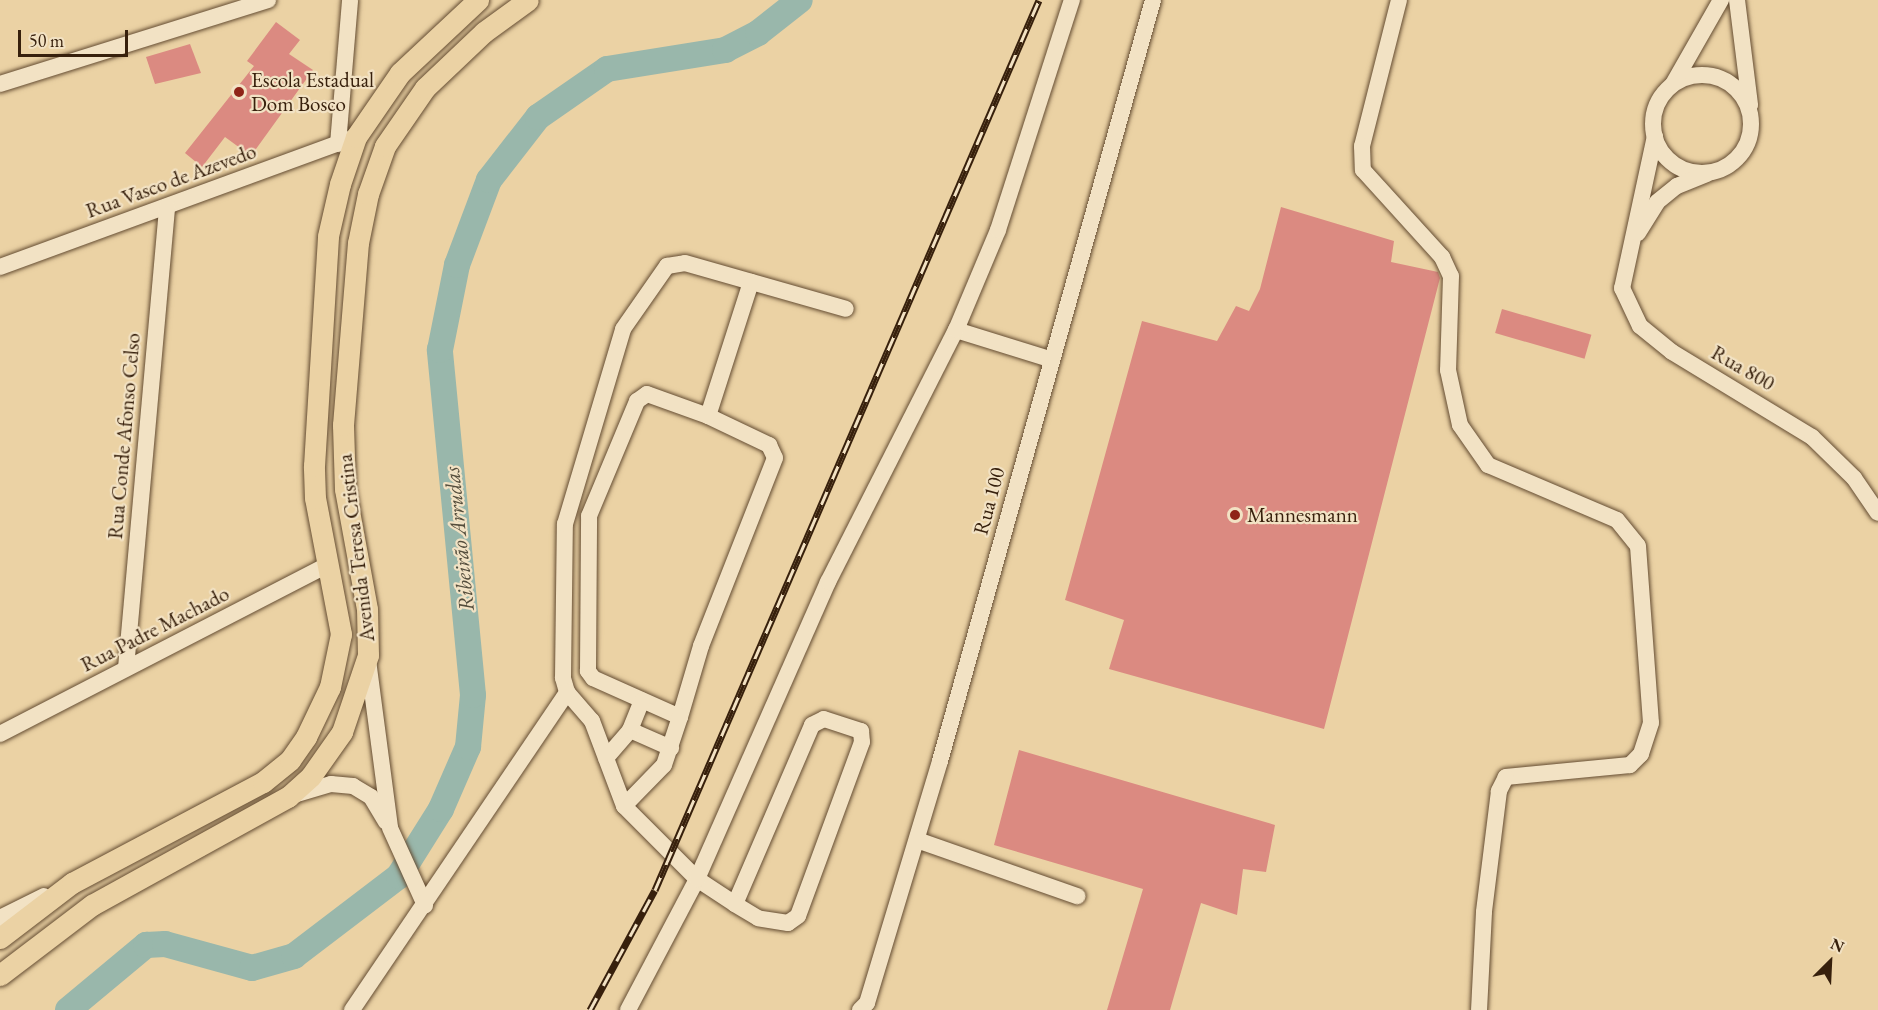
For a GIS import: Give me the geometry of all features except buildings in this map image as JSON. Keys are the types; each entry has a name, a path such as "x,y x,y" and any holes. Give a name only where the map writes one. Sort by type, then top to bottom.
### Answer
{"main road":[{"name":"Avenida Teresa Cristina","path":"0,938 72,883 263,782 290,760 319,711 339,651 341,634 314,477 328,236 347,140 400,73 478,0"},
{"name":"Avenida Teresa Cristina","path":"0,975 92,905 288,797 310,776 342,732 368,655 367,609 345,489 343,424 358,243 368,194 385,146 425,88 484,32 528,0"}],"street":[{"path":"0,84 268,0"},
{"path":"347,140 350,0"},
{"path":"628,1010 697,879 828,582 956,330 998,230 1072,0"},
{"name":"Rua 100","path":"860,1010 867,1002 917,840 1049,360 1153,0"},
{"path":"1399,0 1362,146 1363,170 1442,257 1451,276 1448,370 1460,425 1488,465 1617,520 1638,546 1652,723 1641,754 1630,765 1506,777 1499,791 1484,912 1479,1010"},
{"path":"1721,0 1673,84 1656,108 1655,136 1671,161 1698,172 1713,172 1733,162 1747,145 1751,115 1737,0"},
{"path":"1673,84 1685,78 1713,76 1738,90 1751,115"},
{"name":"Rua 800","path":"1655,136 1622,288 1640,326 1672,352 1812,437 1854,478 1878,513"},
{"name":"Rua Vasco de Azevedo","path":"0,267 347,140"},
{"name":"Rua 800","path":"1630,247 1657,202 1677,186 1713,172"},
{"name":"Rua Conde Afonso Celso","path":"126,668 167,207"},
{"path":"352,1010 421,899 567,692 562,541 623,329 668,266 685,263 846,309"},
{"path":"708,416 751,282"},
{"path":"956,330 1049,360"},
{"path":"624,806 656,776 671,748 701,646 775,458 769,445 708,416 647,394 637,401 589,516 585,535 589,675 680,717"},
{"name":"Rua Padre Machado","path":"0,734 330,564"},
{"path":"368,655 390,828"},
{"path":"567,692 592,721 624,806 697,879 735,904 777,924 788,923 798,916 862,742 861,731 824,719 812,725 735,904"},
{"path":"606,758 630,730 642,700"},
{"path":"630,730 671,748"},
{"path":"288,797 331,784 353,786 371,797 390,828 421,899"},
{"path":"917,840 1077,896"},
{"path":"0,918 72,883"}],"waterway":[{"name":"Ribeirão Arrudas","path":"68,1010 146,945 165,944 252,968 294,956 399,876 441,809 468,747 473,695 440,350 457,265 489,180 538,117 607,69 725,50 758,33 800,0"}],"railway":[{"path":"590,1010 655,890 1039,0"}],"place":[{"name":"Escola Estadual Dom Bosco","path":"239,92"},
{"name":"Mannesmann","path":"1235,515"}]}
